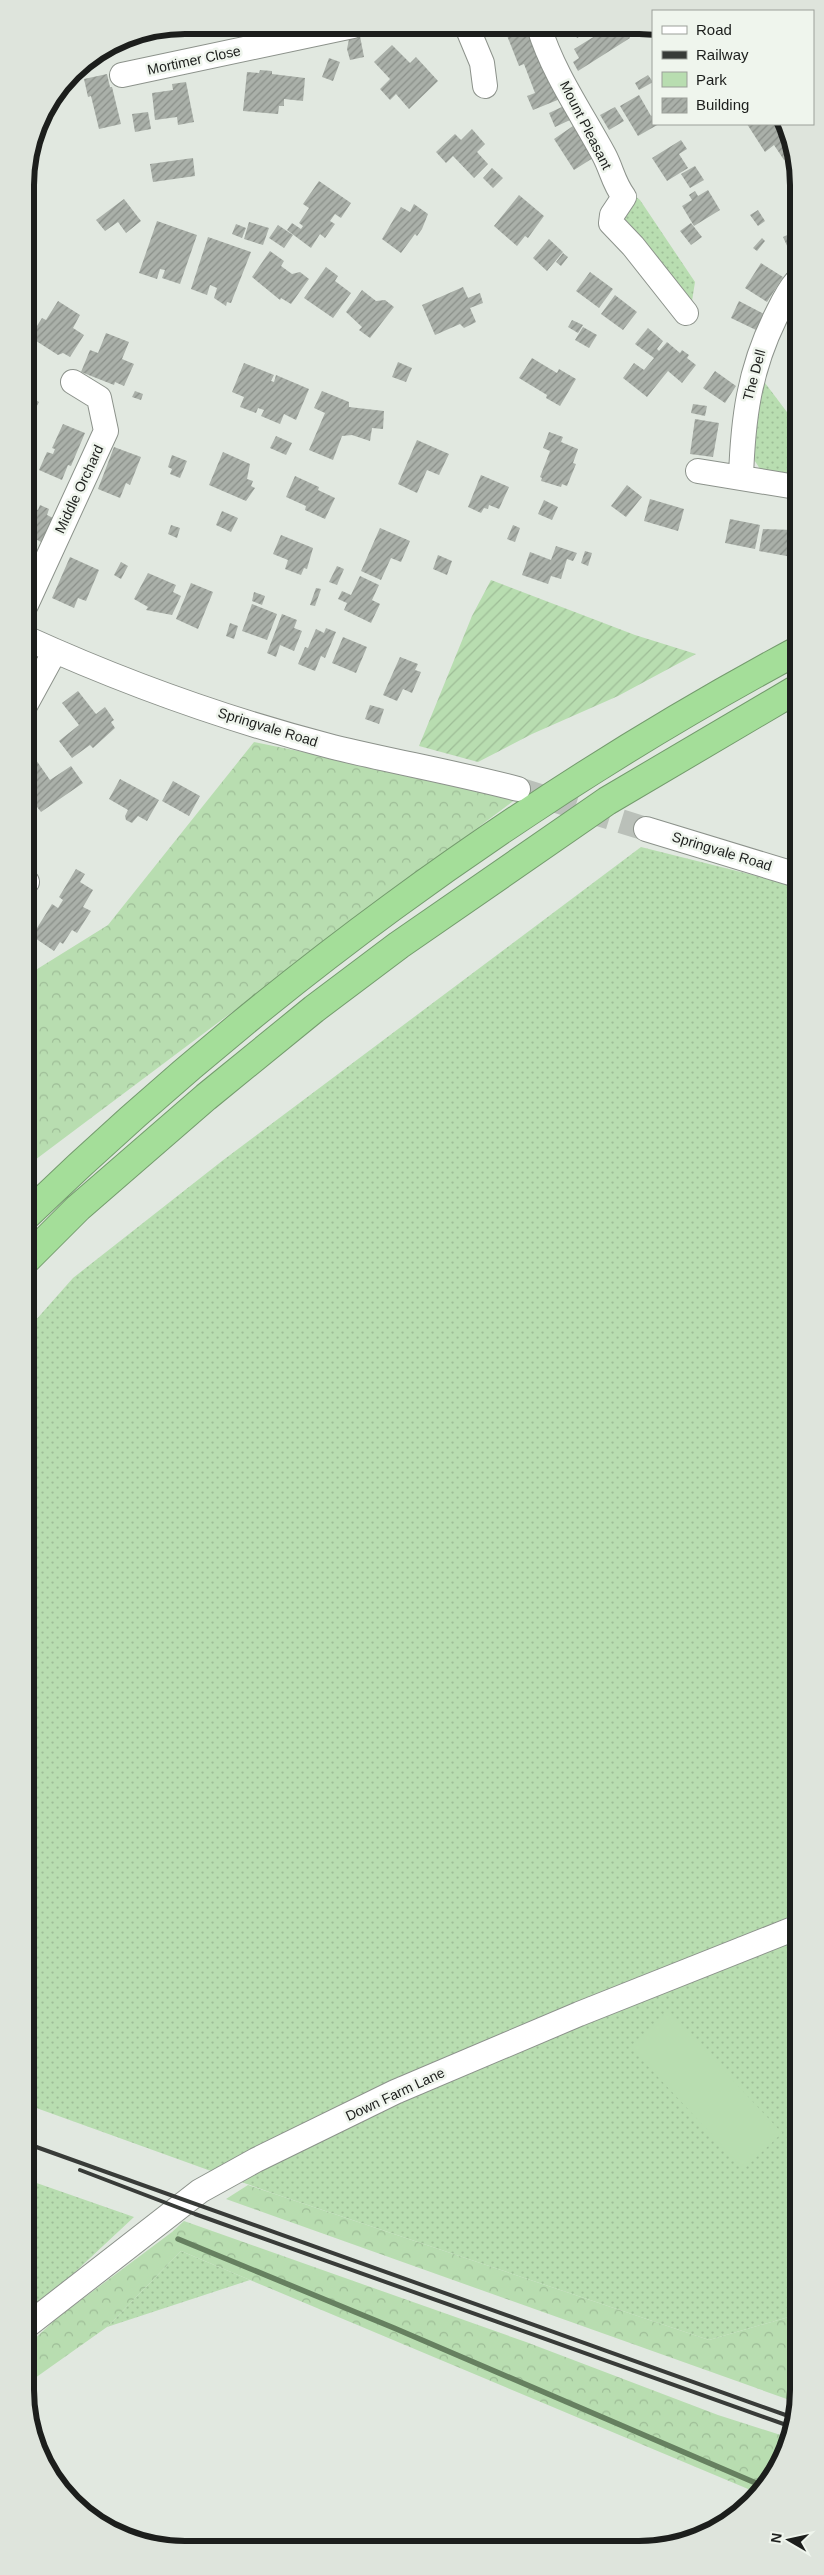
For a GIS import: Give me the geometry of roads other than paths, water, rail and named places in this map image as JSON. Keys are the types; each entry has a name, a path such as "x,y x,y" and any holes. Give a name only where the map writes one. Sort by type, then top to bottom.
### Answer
{"highway":[{"path":"34,1209 179,1076 374,920 476,846 642,739 790,655"},
{"path":"34,1252 78,1208 206,1097 314,1009 399,944 607,801 790,693"}],"street":[{"name":"Mortimer Close","path":"122,75 315,34"},
{"path":"470,34 482,63 485,86"},
{"name":"Mount Pleasant","path":"542,34 569,93 606,160 613,183 624,197 612,215 611,223 633,246 686,313"},
{"name":"The Dell","path":"741,477 747,395 764,342 790,290"},
{"name":"Middle Orchard","path":"34,588 106,431 99,398 73,382"},
{"path":"698,470 790,486"},
{"name":"Springvale Road","path":"34,642 143,687 256,726 334,747 451,772 518,789"},
{"path":"34,689 55,651"},
{"name":"Springvale Road","path":"646,829 790,873"},
{"name":"Down Farm Lane","path":"34,2320 200,2190 256,2160 395,2092 606,2003 790,1930"}],"waterway":[{"path":"178,2239 394,2328 758,2484"}],"tunnel":[{"path":"518,789 646,829"}],"railway":[{"path":"34,2146 788,2416"},
{"path":"80,2170 195,2214 786,2425"}]}
